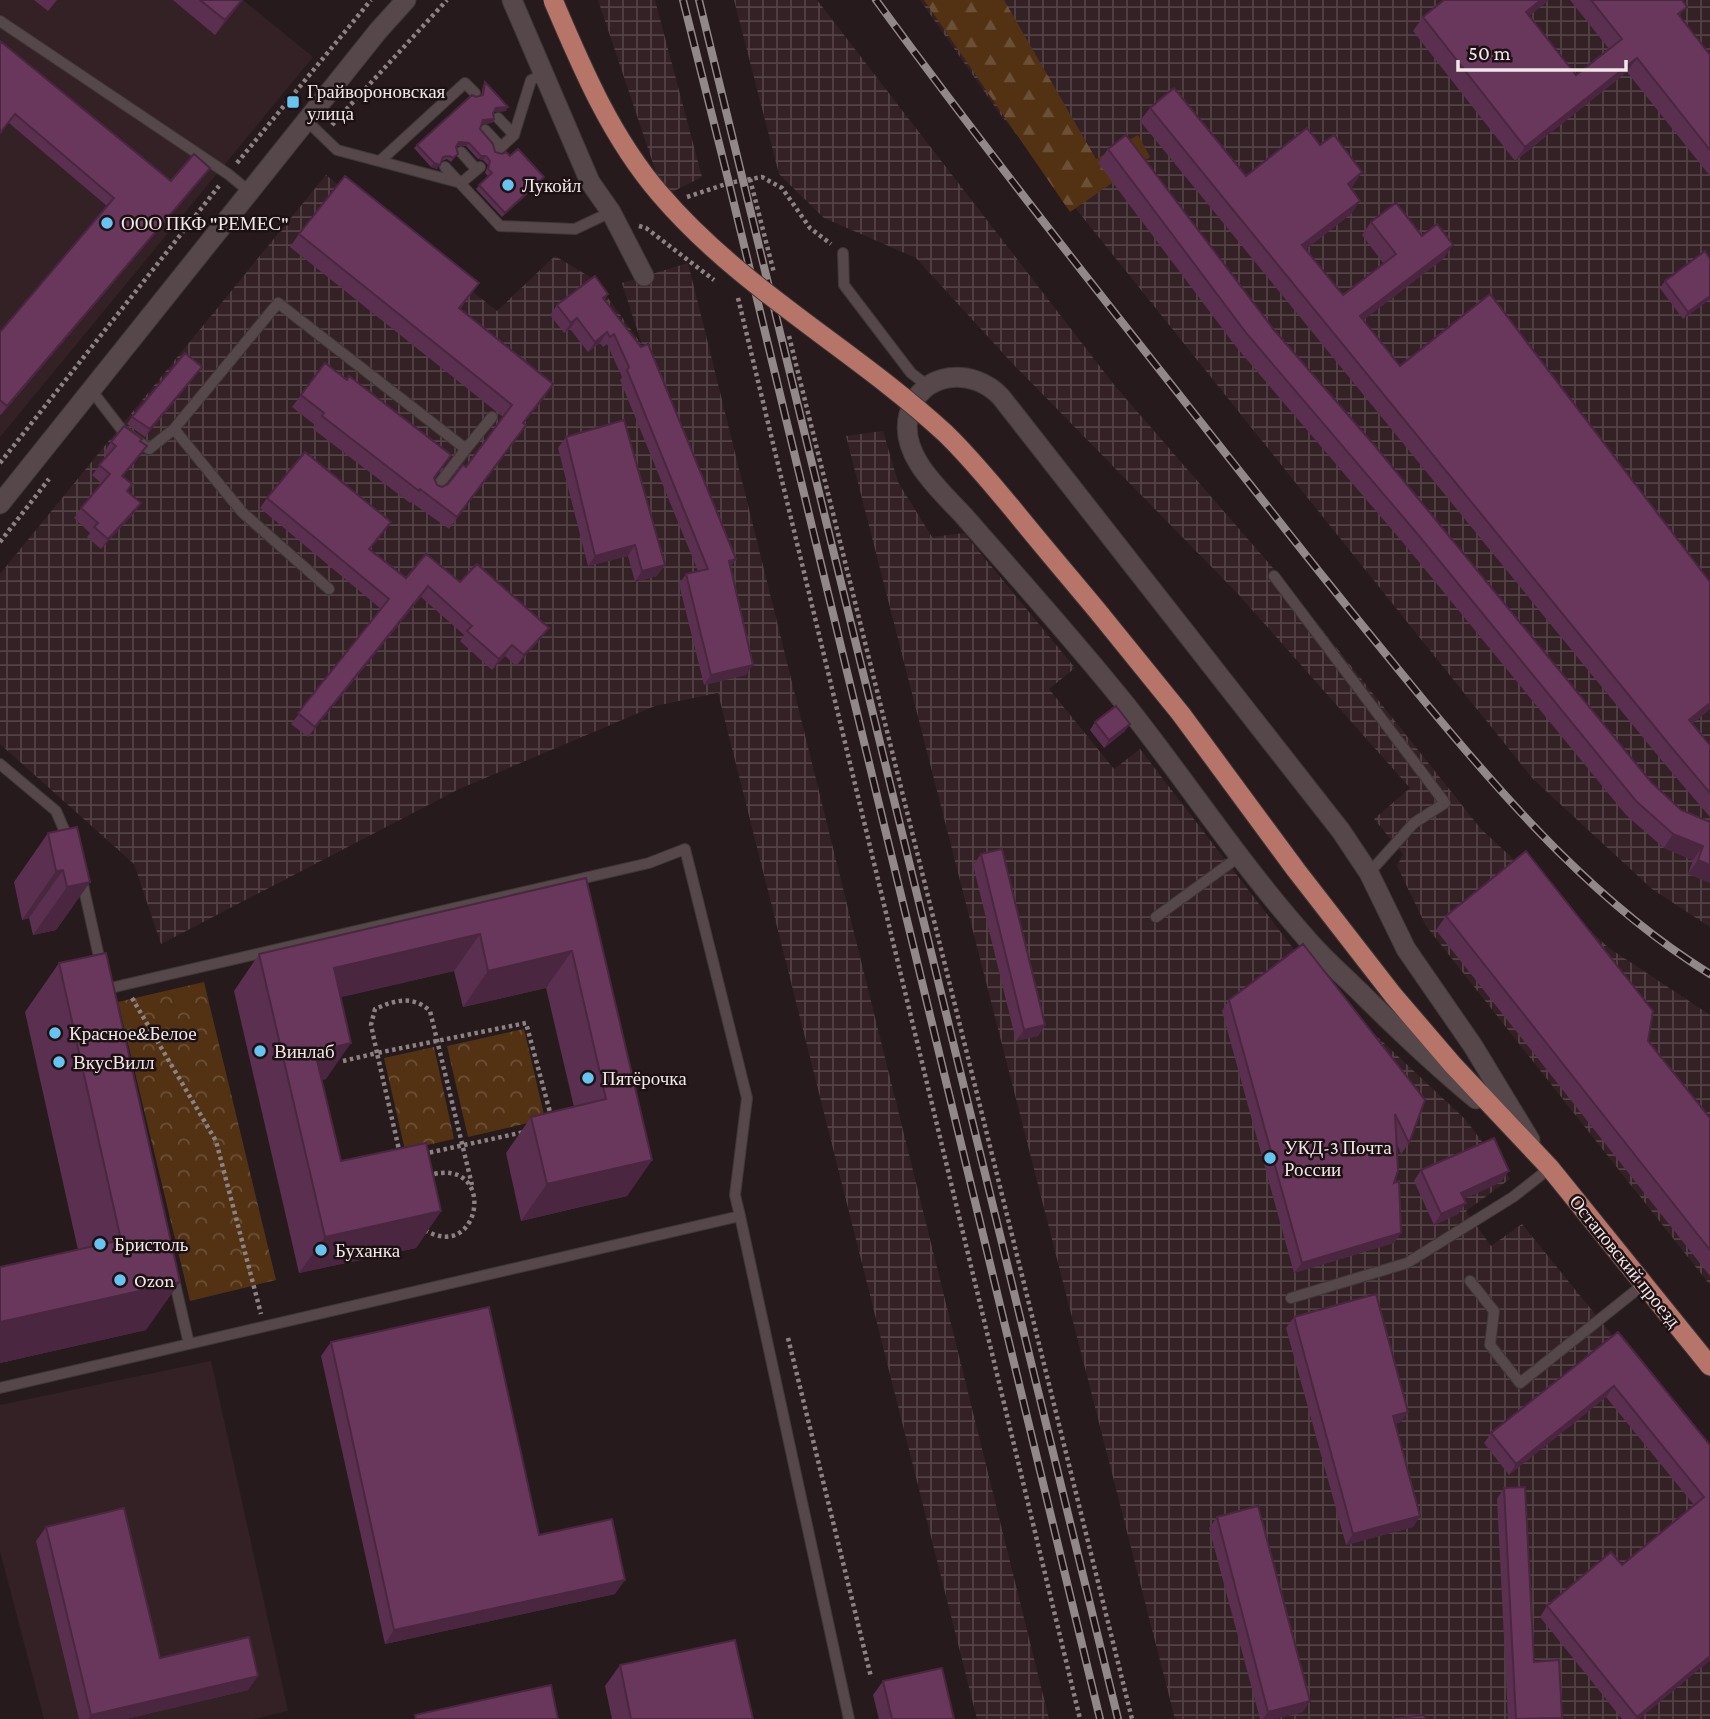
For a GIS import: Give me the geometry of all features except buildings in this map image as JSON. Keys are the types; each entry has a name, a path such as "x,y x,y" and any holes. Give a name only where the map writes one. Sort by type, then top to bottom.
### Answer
{"main road":[{"name":"Остаповский проезд","path":"553,0 604,113 628,152 659,193 718,253 874,374 946,434 971,459 1181,714 1296,870 1394,995 1512,1129 1545,1162 1710,1366"}],"street":[{"path":"0,504 406,0"},
{"path":"512,0 590,182 613,216 644,276"},
{"path":"1512,1129 1406,1038 1309,942 1270,897 1126,705 933,481 917,460 909,443 907,425 911,407 928,386 944,378 962,376 988,384 1001,397 1341,831 1369,873 1406,949 1473,1046 1545,1162"}],"lane":[{"path":"0,21 228,174 250,192"},
{"path":"485,130 499,148 514,135 531,80 543,75"},
{"path":"380,161 465,83 475,93"},
{"path":"453,95 462,105"},
{"path":"429,117 438,127"},
{"path":"498,118 514,135"},
{"path":"307,121 337,150 461,183"},
{"path":"413,131 422,141"},
{"path":"461,152 478,168 461,183"},
{"path":"445,167 500,226 575,229 613,216"},
{"path":"843,253 844,285 911,373 928,386"},
{"path":"92,391 122,430 149,449 174,429 278,303 466,449"},
{"path":"433,492 492,417"},
{"path":"174,429 242,512 329,589"},
{"path":"1274,576 1445,803 1415,822 1369,873"},
{"path":"0,764 56,811 76,855"},
{"path":"106,989 649,863 685,849 747,1098 735,1195 849,1719"},
{"path":"1156,917 1240,856"},
{"path":"79,868 110,1002"},
{"path":"1291,1298 1407,1263 1513,1197 1545,1162"},
{"path":"0,1388 740,1216"},
{"path":"170,1261 189,1343"},
{"path":"1470,1281 1494,1311 1490,1345 1520,1383 1644,1284"}],"path":[{"path":"0,463 228,174 371,0"},
{"path":"323,136 447,0"},
{"path":"729,183 762,177 782,187 810,229 843,253"},
{"path":"750,179 774,273"},
{"path":"613,216 646,228 719,283"},
{"path":"729,291 739,299 1080,1719"},
{"path":"787,327 1132,1719"},
{"path":"0,542 57,470"},
{"path":"124,984 215,1141 261,1316 275,1312"},
{"path":"401,1158 371,1019 375,1009 406,1000 421,1003 430,1011 476,1203 470,1223 462,1231 442,1237 423,1229"},
{"path":"343,1061 527,1023 554,1125"},
{"path":"413,1156 527,1131"},
{"path":"421,1181 440,1172 450,1173 460,1177 474,1193"},
{"path":"788,1338 871,1677"}],"shaded area":[{"path":"0,0 243,0 313,57 0,437"},
{"path":"598,0 655,0 702,177 664,196"},
{"path":"734,0 817,0 1115,386 1273,568 1481,829 1609,948 1710,1015 1710,1285 1426,926 1397,866 1403,854 1374,819 1410,788 1239,595 1011,362 916,258 824,218 779,174"},
{"path":"920,0 1710,0 1710,927 1652,889 1533,779 1000,114"},
{"path":"326,175 497,311 555,256 595,280 642,345 622,283 688,263 1049,1719 977,1719 718,693 655,706 459,789 161,944 134,864 0,744 0,574"},
{"path":"883,431 898,482 932,537 964,533 1075,668 1049,689 1114,769 1140,749 1296,952 1339,1001 1465,1119 1510,1179 1466,1211 1491,1246 1522,1224 1710,1456 1710,1719 1175,1719 846,436"},
{"path":"211,1361 288,1711 254,1719 44,1719 0,1551 0,1405"}],"green space":[{"path":"924,0 1004,0 1096,159 1138,135 1150,157 1070,212"},
{"path":"204,982 276,1280 190,1301 118,1002"},
{"path":"524,1029 545,1119 468,1137 447,1046"},
{"path":"434,1047 454,1139 405,1150 384,1058"}],"railway":[{"path":"683,0 1100,1719"},
{"path":"699,0 1118,1719"},
{"path":"876,0 971,127 1325,580 1461,745 1526,818 1595,886 1631,918 1710,974"}],"place":[{"name":"Грайвороновская улица","path":"293,102"},
{"name":"Лукойл","path":"508,185"},
{"name":"ООО ПКФ \"РЕМЕС\"","path":"107,223"},
{"name":"Красное&Белое","path":"55,1033"},
{"name":"Винлаб","path":"260,1051"},
{"name":"ВкусВилл","path":"59,1062"},
{"name":"Пятёрочка","path":"588,1078"},
{"name":"УКД-3 Почта России","path":"1270,1158"},
{"name":"Бристоль","path":"100,1244"},
{"name":"Буханка","path":"321,1250"},
{"name":"Ozon","path":"120,1280"}]}
